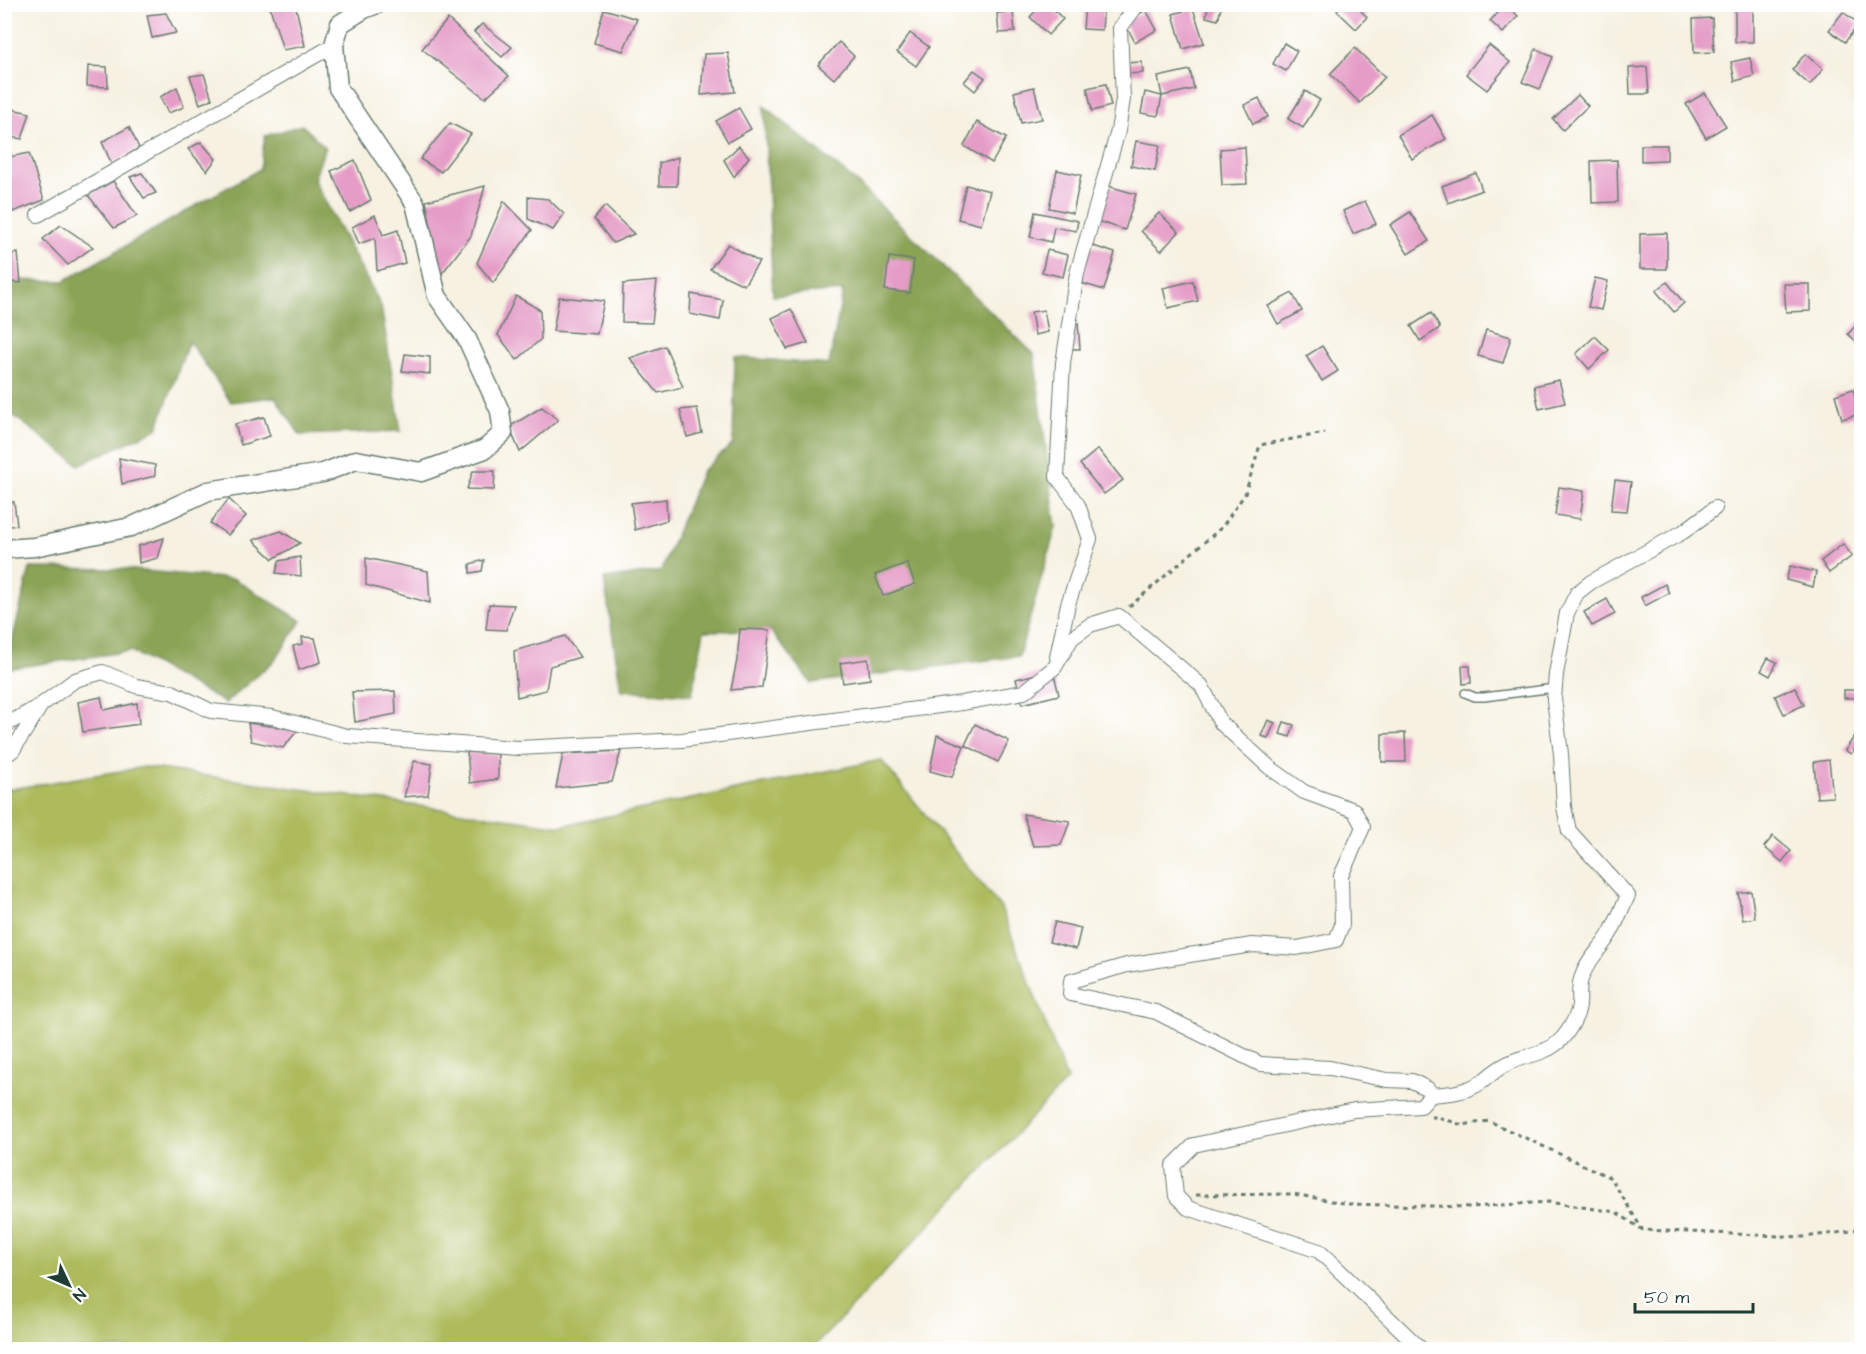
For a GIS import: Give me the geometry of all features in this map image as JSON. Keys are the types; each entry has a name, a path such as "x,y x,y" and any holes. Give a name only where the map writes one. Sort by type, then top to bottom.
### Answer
{"street":[{"path":"4,549 34,547 131,527 208,491 323,473 356,460 421,472 485,449 503,433 500,411 467,339 437,296 415,202 338,88 334,45 340,24 377,4"},
{"path":"1055,667 1068,604 1090,539 1078,505 1057,477 1063,363 1077,273 1118,131 1123,99 1120,28 1138,4"},
{"path":"38,215 334,45"},
{"path":"1422,1350 1318,1251 1188,1208 1176,1196 1173,1166 1194,1145 1354,1110 1421,1106 1431,1095 1454,1093 1466,1089 1482,1082 1492,1072 1512,1061 1556,1044 1570,1026 1579,1005 1578,990 1582,975 1589,961 1609,936 1628,896 1569,831 1564,807 1561,754 1554,699 1567,613 1577,593 1591,582 1624,562 1683,532 1715,508"},
{"path":"4,726 41,705 75,680 103,672 136,686 172,692 211,711 272,717 347,736 518,748 682,740 962,703 1024,692 1055,667 1072,638 1090,625 1119,616 1201,685 1221,723 1269,767 1304,792 1354,810 1363,827 1341,876 1342,925 1336,940 1297,948 1252,945 1127,965 1071,981 1070,994 1156,1012 1260,1064 1330,1068 1387,1080 1412,1081 1428,1089 1431,1095"},
{"path":"4,757 14,750 41,705"}],"lane":[{"path":"1466,693 1475,697 1493,697 1555,688"}],"path":[{"path":"1119,616 1222,527 1245,494 1260,445 1325,434"},
{"path":"1426,1118 1438,1117 1462,1125 1489,1121 1611,1178 1643,1230"},
{"path":"1176,1196 1293,1194 1349,1204 1472,1207 1548,1202 1616,1212 1643,1230 1803,1237 1852,1231 1862,1227"}],"green space":[{"path":"764,106 855,181 1034,354 1056,527 1019,656 811,683 770,630 704,631 692,695 621,690 604,579 661,571 702,471 733,444 735,357 829,365 843,291 773,296"},
{"path":"302,125 325,147 314,180 381,306 401,431 300,435 275,397 231,402 189,341 157,429 79,465 5,409 4,280 64,281 260,169 265,136"},
{"path":"30,568 123,569 234,579 302,621 274,661 225,703 131,651 5,669"},
{"path":"881,760 1001,908 1067,1080 812,1349 5,1349 5,790 145,767 561,826"}],"building":[{"path":"269,4 295,4 305,46 283,50"},
{"path":"1042,4 1048,4 1063,19 1048,35 1030,17"},
{"path":"1085,4 1104,4 1102,30 1083,29"},
{"path":"1209,4 1222,4 1218,20 1206,17"},
{"path":"1342,4 1354,4 1367,17 1356,29 1337,11"},
{"path":"1506,4 1518,16 1503,33 1490,21"},
{"path":"1735,7 1753,7 1753,42 1735,42"},
{"path":"1193,8 1204,43 1183,49 1173,14"},
{"path":"604,9 637,19 623,51 594,43"},
{"path":"1146,10 1157,30 1135,42 1124,22"},
{"path":"1013,12 1015,32 999,33 997,13"},
{"path":"1843,12 1859,24 1845,42 1829,30"},
{"path":"166,13 176,33 152,38 147,15"},
{"path":"1712,18 1714,52 1694,53 1693,19"},
{"path":"448,19 509,76 485,98 422,49"},
{"path":"482,24 512,47 502,57 474,32"},
{"path":"910,33 929,47 916,66 897,52"},
{"path":"839,42 854,56 834,79 818,65"},
{"path":"1284,43 1297,51 1286,71 1273,64"},
{"path":"1489,45 1510,62 1487,90 1466,74"},
{"path":"1355,48 1385,77 1360,103 1330,74"},
{"path":"1536,49 1553,57 1540,89 1522,82"},
{"path":"728,53 735,92 701,95 704,54"},
{"path":"1805,54 1823,69 1810,85 1792,70"},
{"path":"1750,58 1754,76 1735,81 1731,62"},
{"path":"1142,62 1143,73 1126,74 1125,63"},
{"path":"88,66 107,67 108,87 87,86"},
{"path":"1647,67 1649,94 1630,94 1629,68"},
{"path":"974,70 985,78 975,91 964,82"},
{"path":"1190,70 1194,89 1162,96 1158,77"},
{"path":"204,74 212,99 200,104 190,76"},
{"path":"1106,84 1111,106 1092,111 1087,88"},
{"path":"177,87 184,107 168,113 160,97"},
{"path":"1034,87 1042,119 1021,123 1014,92"},
{"path":"1305,91 1320,100 1303,128 1288,119"},
{"path":"1145,92 1162,96 1158,116 1141,113"},
{"path":"1705,93 1726,126 1706,138 1686,104"},
{"path":"1578,95 1588,106 1563,130 1553,119"},
{"path":"1259,98 1268,117 1253,124 1244,105"},
{"path":"739,108 751,129 728,142 716,121"},
{"path":"12,109 30,113 22,139 4,136"},
{"path":"1432,115 1446,139 1412,159 1398,135"},
{"path":"977,122 1006,138 992,163 964,146"},
{"path":"450,123 471,134 441,172 420,159"},
{"path":"129,127 139,148 112,165 102,142"},
{"path":"1136,141 1160,145 1155,171 1131,166"},
{"path":"201,142 216,159 207,171 188,149"},
{"path":"1641,145 1667,145 1667,160 1641,161"},
{"path":"739,146 749,157 734,177 724,160"},
{"path":"1245,147 1247,184 1222,185 1220,149"},
{"path":"29,153 44,200 13,212 4,185 4,158"},
{"path":"678,157 677,186 659,186 659,163"},
{"path":"355,160 371,200 350,212 331,171"},
{"path":"1617,160 1618,202 1592,203 1591,161"},
{"path":"1057,170 1081,175 1073,213 1049,208"},
{"path":"142,173 156,193 144,198 130,177"},
{"path":"1476,173 1482,190 1448,203 1442,186"},
{"path":"113,181 137,216 114,228 88,195"},
{"path":"966,185 990,191 981,225 958,219"},
{"path":"485,186 471,236 440,276 426,201"},
{"path":"1108,186 1136,194 1125,230 1097,221"},
{"path":"528,197 548,199 564,214 553,230 528,219"},
{"path":"504,201 532,230 493,283 477,263"},
{"path":"1365,201 1376,224 1353,234 1343,211"},
{"path":"605,206 634,234 613,243 594,219"},
{"path":"1035,212 1078,221 1076,231 1054,227 1051,242 1030,237"},
{"path":"1410,212 1429,241 1408,254 1390,225"},
{"path":"1159,213 1179,232 1161,251 1141,231"},
{"path":"375,215 383,235 398,230 405,263 377,271 375,238 359,244 352,227"},
{"path":"61,225 93,247 68,265 43,239"},
{"path":"1667,233 1667,269 1640,269 1640,234"},
{"path":"728,244 759,262 744,285 710,269"},
{"path":"1087,244 1115,253 1104,290 1075,281"},
{"path":"1047,250 1068,255 1063,277 1042,272"},
{"path":"18,253 21,283 4,281 4,255"},
{"path":"889,257 914,260 910,293 885,290"},
{"path":"1595,278 1608,281 1601,310 1588,307"},
{"path":"657,281 652,323 622,322 623,284"},
{"path":"1193,281 1198,301 1168,308 1163,288"},
{"path":"1667,282 1684,303 1674,312 1656,291"},
{"path":"1784,284 1810,284 1810,311 1786,312"},
{"path":"1292,293 1302,311 1278,324 1268,306"},
{"path":"691,294 723,300 720,320 690,314"},
{"path":"516,296 540,310 541,339 517,360 498,335"},
{"path":"559,297 604,301 597,334 553,331"},
{"path":"791,309 808,343 787,349 772,318"},
{"path":"1044,310 1048,332 1035,335 1031,312"},
{"path":"1431,313 1440,328 1420,341 1411,326"},
{"path":"1862,319 1862,337 1857,342 1848,334"},
{"path":"1069,323 1078,323 1080,349 1071,349"},
{"path":"1486,330 1511,337 1503,363 1478,356"},
{"path":"1595,336 1609,350 1589,369 1576,354"},
{"path":"665,346 683,387 658,393 630,358"},
{"path":"1322,346 1338,371 1322,381 1306,356"},
{"path":"405,354 430,357 430,374 402,371"},
{"path":"1559,380 1565,403 1539,409 1534,386"},
{"path":"1853,389 1860,414 1842,419 1835,395"},
{"path":"542,407 558,420 520,452 509,427"},
{"path":"697,408 702,433 687,437 680,410"},
{"path":"264,417 270,436 241,445 235,424"},
{"path":"1098,449 1123,480 1104,494 1080,464"},
{"path":"119,458 155,465 155,476 122,484"},
{"path":"473,471 495,471 494,490 467,489"},
{"path":"1615,480 1631,482 1627,511 1611,510"},
{"path":"1559,487 1584,491 1580,519 1555,515"},
{"path":"229,499 246,516 228,535 210,523"},
{"path":"666,499 667,520 635,530 631,503"},
{"path":"4,502 14,502 17,525 4,527"},
{"path":"281,531 300,543 273,559 253,540"},
{"path":"164,538 158,558 139,563 138,546"},
{"path":"1843,544 1852,556 1829,573 1821,561"},
{"path":"300,557 301,576 276,573 279,561"},
{"path":"366,558 428,571 430,603 366,585"},
{"path":"484,560 482,571 470,573 470,564"},
{"path":"907,563 915,584 883,596 875,575"},
{"path":"1790,566 1816,572 1813,587 1786,580"},
{"path":"1665,584 1669,593 1645,606 1641,597"},
{"path":"1607,599 1615,614 1592,626 1584,612"},
{"path":"489,604 514,605 506,630 486,629"},
{"path":"740,629 770,630 762,687 731,690"},
{"path":"565,636 580,657 550,666 546,690 517,697 514,651"},
{"path":"302,637 315,638 321,662 299,670 293,646 303,644"},
{"path":"1768,658 1777,662 1770,676 1761,671"},
{"path":"868,659 870,679 843,683 840,663"},
{"path":"1462,666 1470,666 1471,683 1463,684"},
{"path":"1053,670 1059,695 1022,704 1016,679"},
{"path":"1795,687 1804,705 1784,714 1775,696"},
{"path":"1844,690 1856,690 1856,698 1844,698"},
{"path":"395,691 396,714 355,722 352,692"},
{"path":"101,697 104,710 137,703 139,724 83,732 78,702"},
{"path":"1268,720 1275,723 1268,738 1261,736"},
{"path":"1284,722 1294,725 1290,737 1280,734"},
{"path":"248,723 298,730 283,748 251,741"},
{"path":"975,724 1009,741 998,762 965,745"},
{"path":"1405,733 1406,762 1382,762 1382,734"},
{"path":"937,735 964,746 952,777 930,771"},
{"path":"1854,737 1860,742 1851,754 1845,750"},
{"path":"621,751 612,782 556,788 563,754"},
{"path":"467,752 498,754 498,779 470,783"},
{"path":"1829,760 1833,797 1817,798 1814,762"},
{"path":"414,761 432,764 428,795 404,797"},
{"path":"1023,814 1070,821 1061,845 1033,846"},
{"path":"1773,836 1791,851 1782,862 1764,847"},
{"path":"1751,891 1755,918 1743,920 1738,893"},
{"path":"1055,922 1081,928 1076,949 1049,942"}]}
